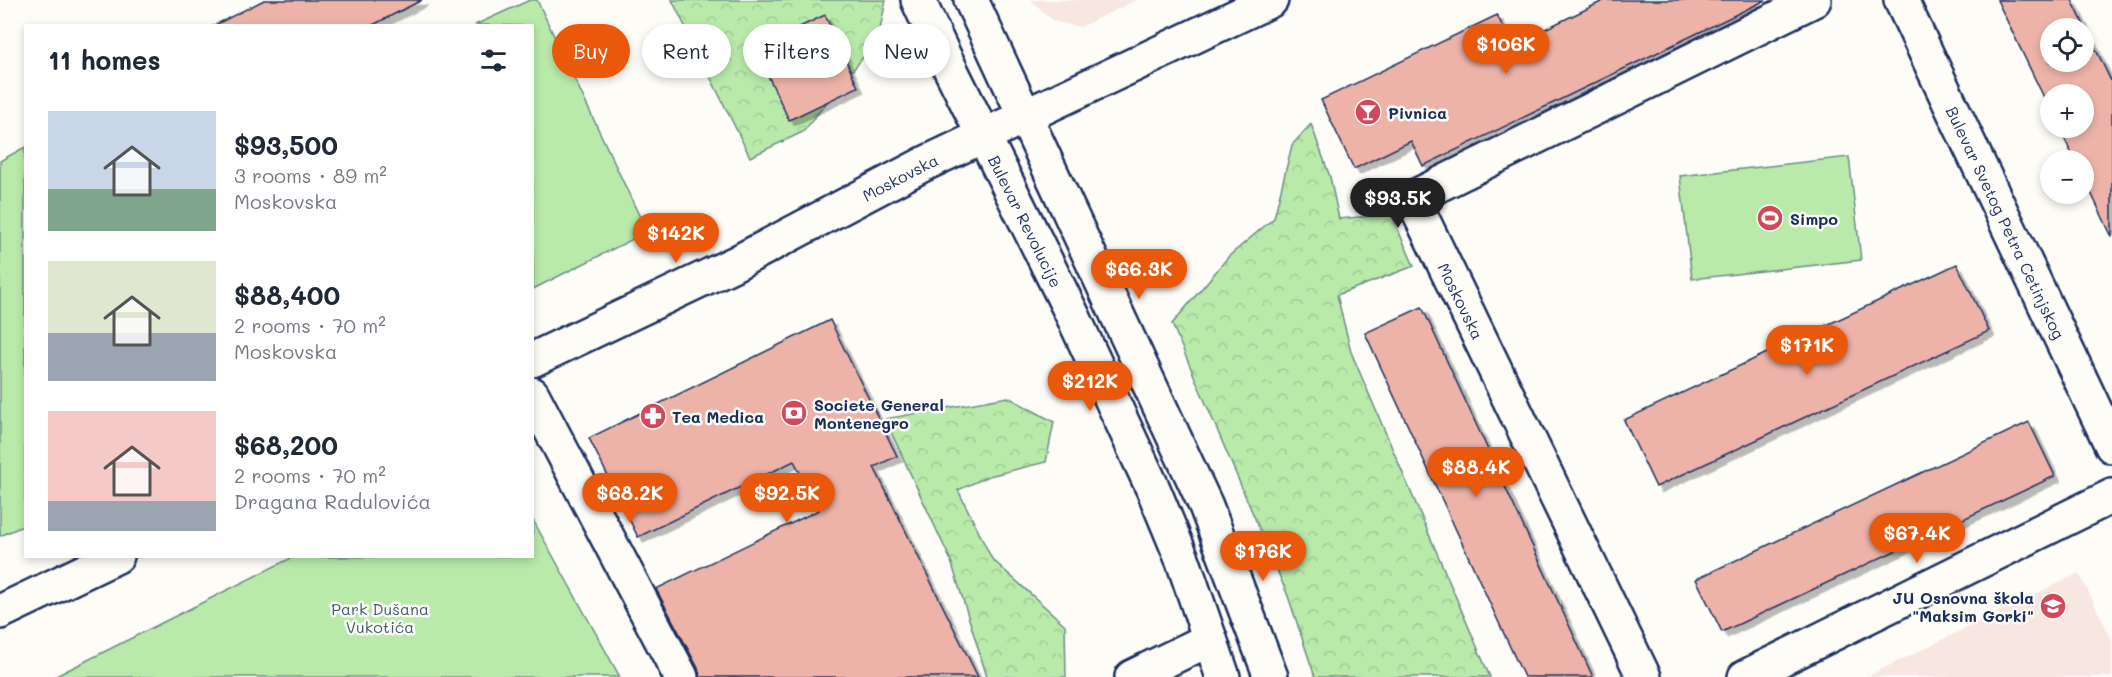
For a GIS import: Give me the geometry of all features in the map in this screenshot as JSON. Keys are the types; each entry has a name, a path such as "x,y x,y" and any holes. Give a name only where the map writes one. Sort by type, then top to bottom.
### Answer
{"street":[{"name":"Bulevar Revolucije","path":"918,0 1073,316 1154,491 1183,561 1223,677"},
{"path":"971,0 1206,506 1271,677"},
{"name":"Moskovska","path":"534,359 734,264 924,164 1270,0"},
{"name":"Moskovska","path":"1644,677 1412,198 1814,0"},
{"name":"Bulevar Svetog Petra Cetinjskog","path":"1901,0 2112,446"},
{"path":"534,398 681,677"},
{"path":"1745,677 2112,496"},
{"path":"0,612 113,558"},
{"path":"1131,677 1210,639"}],"shaded area":[{"path":"1031,0 1136,0 1080,27 1053,21"},
{"name":"JU Osnovna škola \"Maksim Gorki\"","path":"2079,573 2112,640 2112,677 1866,677"}],"green space":[{"path":"530,0 537,0 552,32 552,78 574,78 647,232 534,288 534,24 477,24"},
{"path":"672,0 886,0 881,24 863,24 863,58 851,72 851,24 743,24 743,78 847,78 803,132 750,157 711,78 731,78 731,24 684,24"},
{"path":"1311,124 1330,177 1339,219 1391,214 1414,266 1337,295 1351,352 1490,677 1315,677 1288,596 1172,324 1229,256 1274,218 1292,145"},
{"path":"24,148 24,525 0,536 0,161"},
{"name":"Simpo","path":"1849,157 1861,260 1692,279 1680,176"},
{"path":"1008,397 1054,422 1046,462 989,476 958,490 992,559 1065,625 1066,677 987,677 951,561 885,419"},
{"name":"Park Dušana Vukotića","path":"534,522 620,677 54,677 291,558 534,558"}],"building":[{"path":"264,0 422,0 375,24 217,24"},
{"path":"1605,0 1766,0 1423,166 1411,141 1354,169 1321,100 1497,15 1512,45"},
{"path":"1997,0 2072,0 2081,18 2040,18 2040,72 2094,72 2094,46 2112,83 2112,237 2094,199 2094,150 2070,150 2064,138 2094,138 2094,84 2040,84 2040,89"},
{"path":"825,15 829,24 806,24"},
{"path":"851,72 858,87 789,120 769,78 851,78"},
{"path":"1957,264 1989,331 1656,487 1624,420"},
{"path":"1422,307 1593,677 1524,677 1365,333"},
{"path":"830,320 897,456 874,467 978,677 700,677 698,668 656,589 819,510 794,461 638,537 589,438"},
{"path":"2029,422 2055,476 1722,632 1696,579"}],"place":[{"name":"Pivnica","path":"1368,112"},
{"name":"Simpo","path":"1770,218"},
{"name":"Societe General Montenegro","path":"794,413"},
{"name":"Tea Medica","path":"653,416"},
{"name":"JU Osnovna škola \"Maksim Gorki\"","path":"2053,606"}]}
